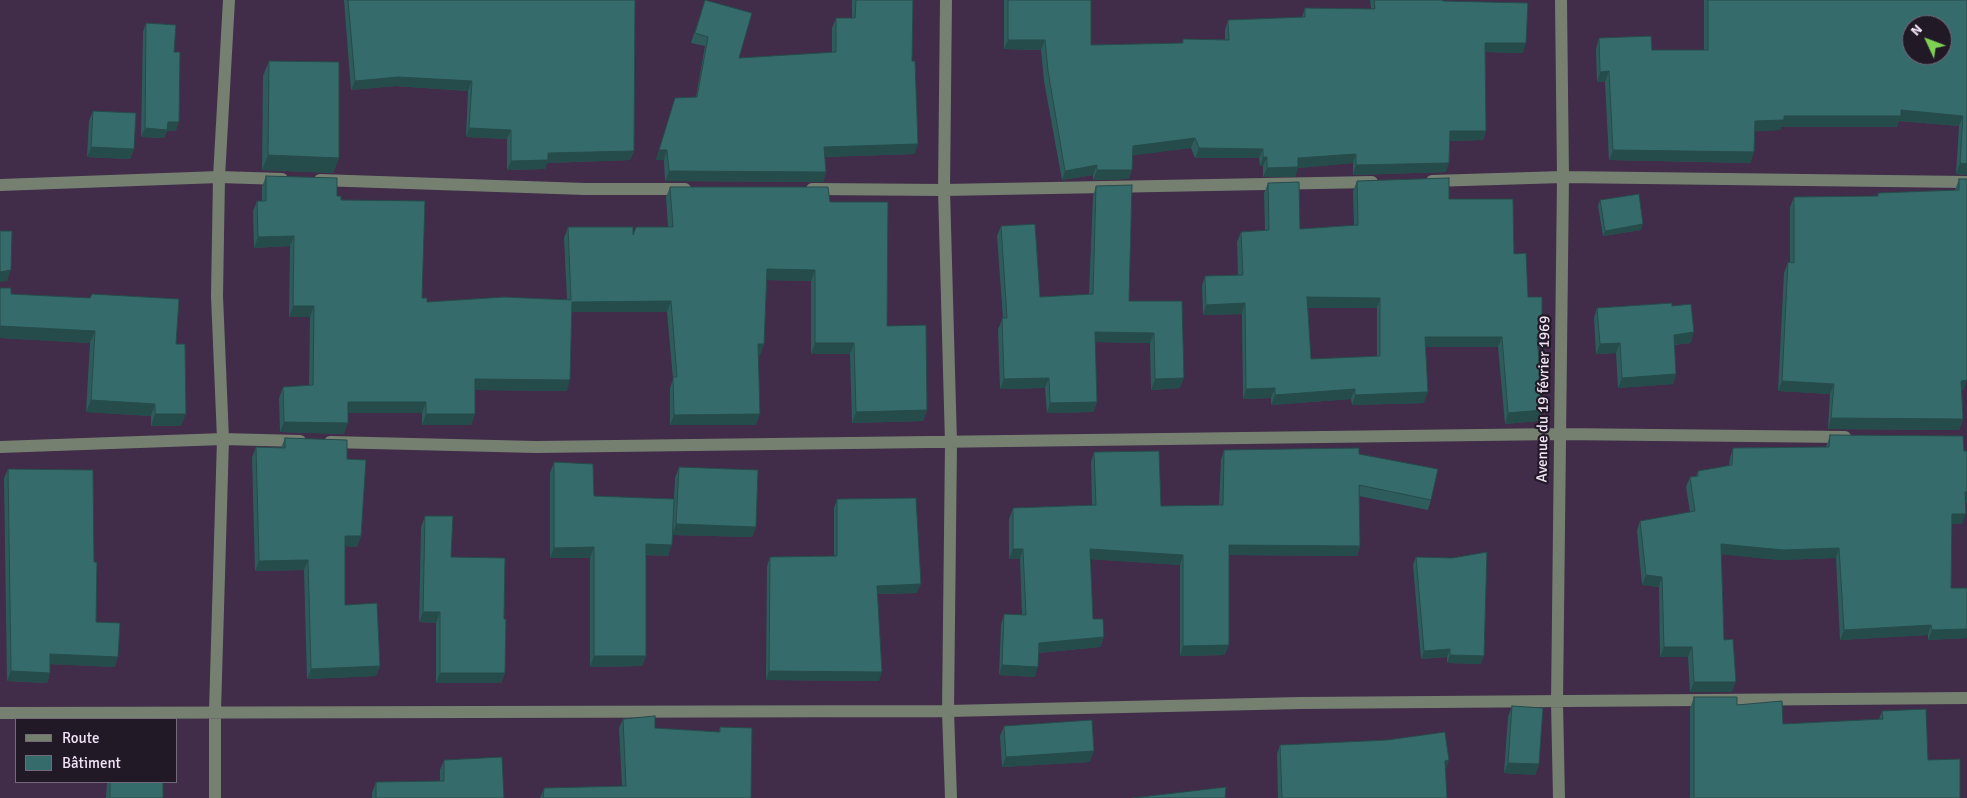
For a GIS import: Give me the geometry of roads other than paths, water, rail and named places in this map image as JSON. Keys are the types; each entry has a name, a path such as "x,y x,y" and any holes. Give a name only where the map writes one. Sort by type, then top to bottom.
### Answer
{"street":[{"path":"215,798 215,711 223,439 217,296 219,177 229,0"},
{"path":"946,0 944,190 951,443 948,711 951,798"},
{"name":"Avenue du 19 février 1969","path":"1559,798 1557,702 1563,177 1561,0"},
{"path":"0,185 219,177 585,188 695,189"},
{"path":"1423,181 1563,177 1967,182"},
{"path":"795,189 944,190 1383,182"},
{"path":"0,447 223,439 536,447 1559,434 1858,437"},
{"path":"0,712 948,711 1290,703 1967,698"}]}
